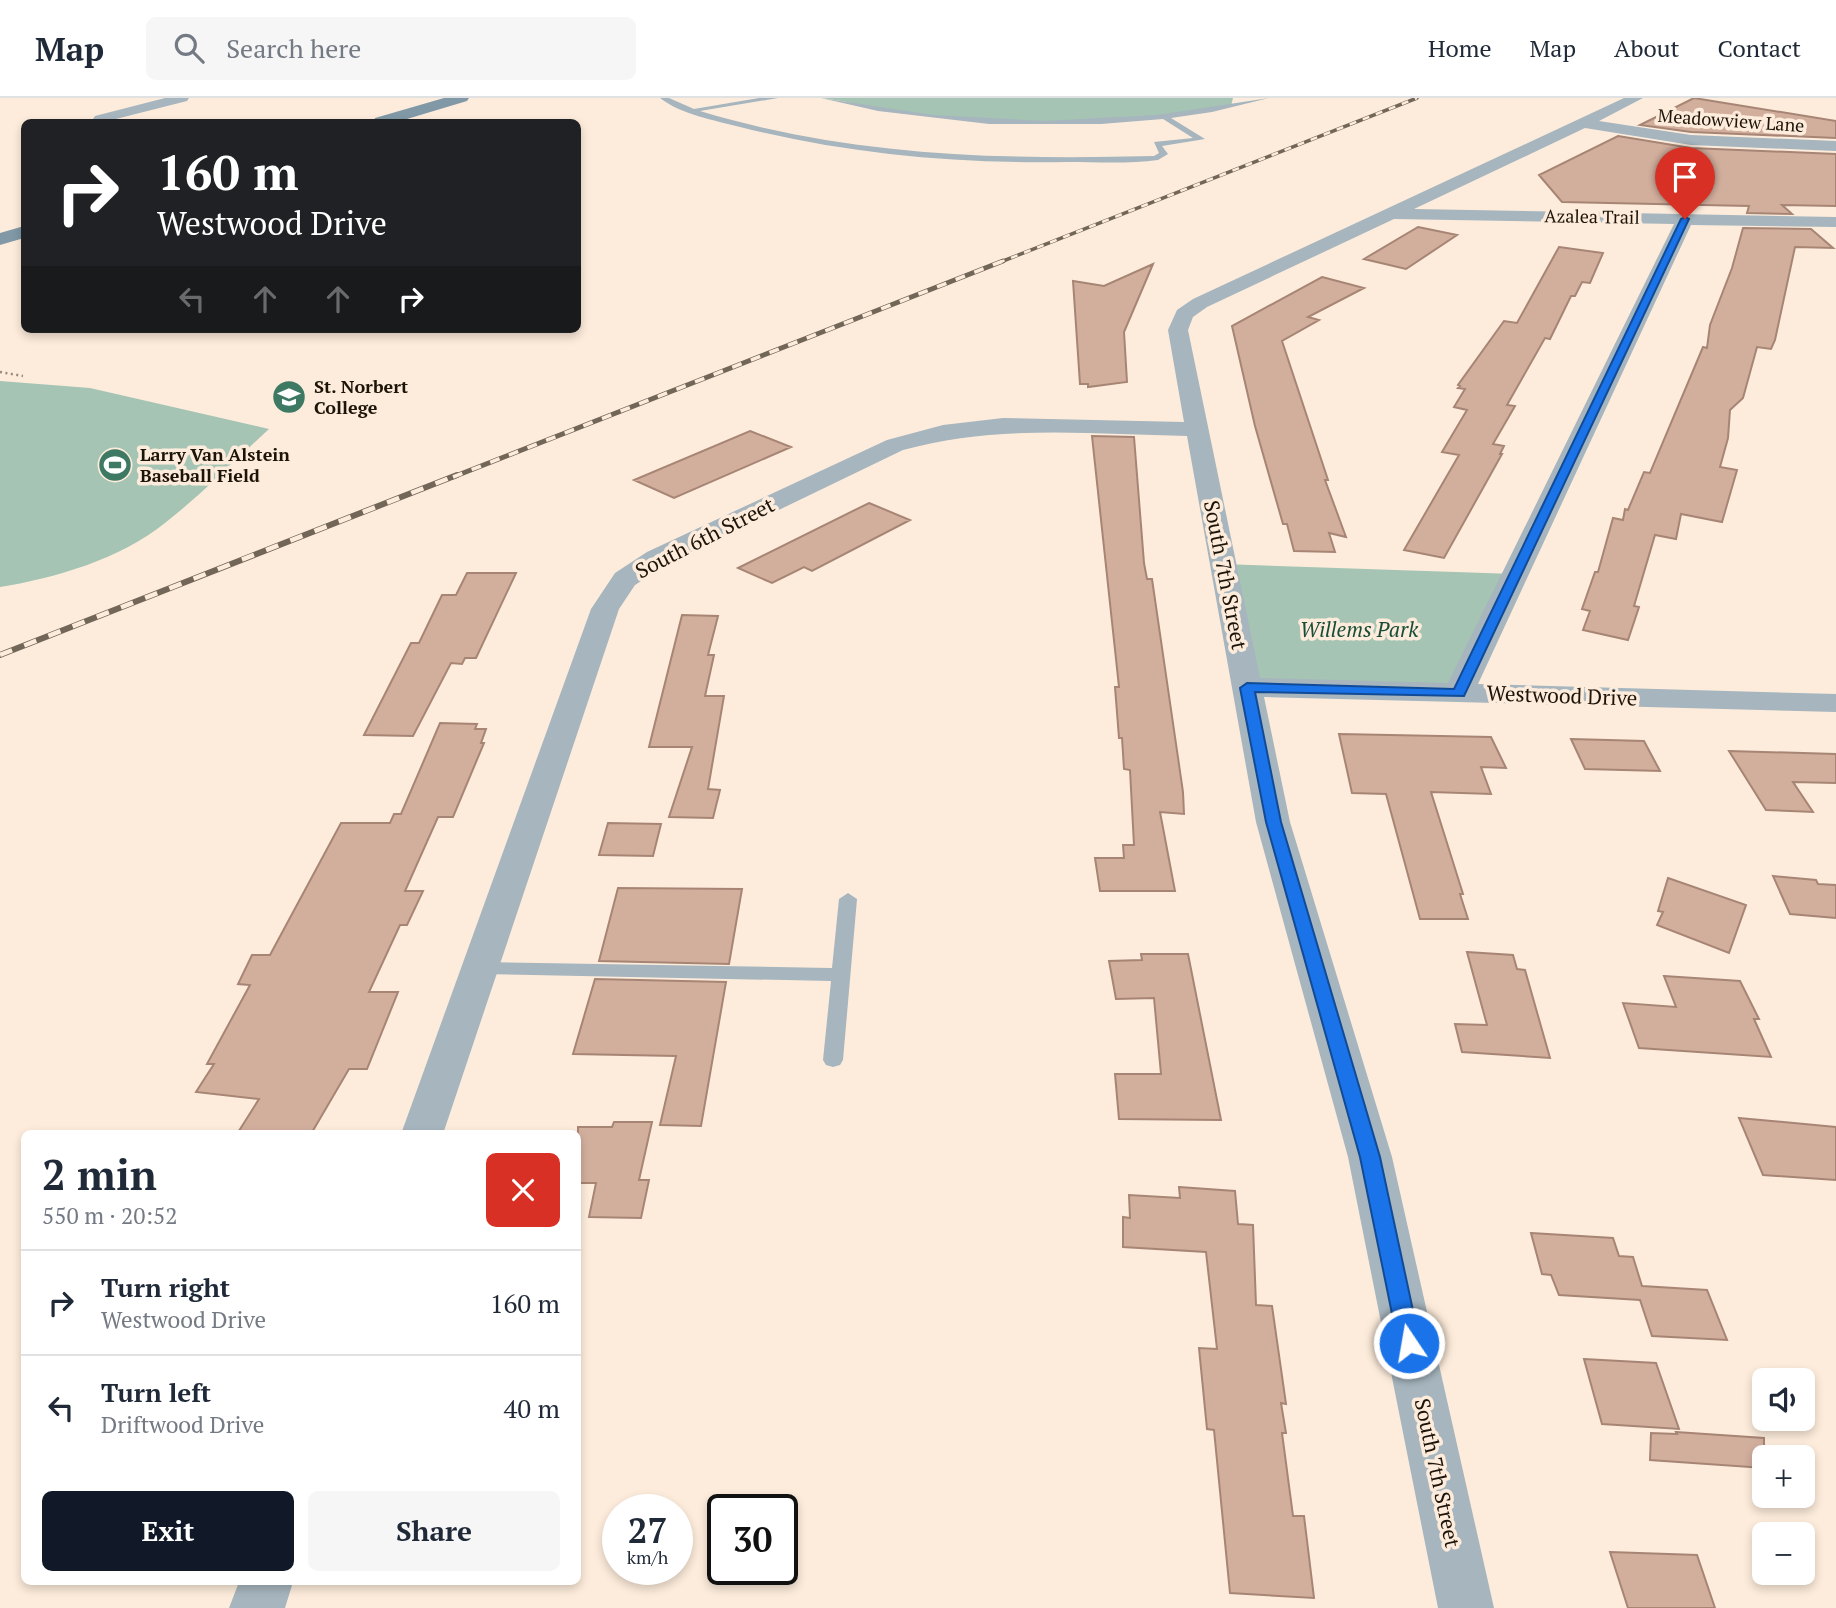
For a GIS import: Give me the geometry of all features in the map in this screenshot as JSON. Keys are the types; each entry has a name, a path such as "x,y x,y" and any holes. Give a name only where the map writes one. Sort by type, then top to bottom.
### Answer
{"main road":[{"path":"391,119 461,98"}],"street":[{"path":"104,119 182,98"},
{"name":"South 7th Street","path":"1466,1608 1370,1157 1273,822 1178,330 1184,314 1200,303 1636,98"},
{"name":"Meadowview Lane","path":"1582,123 1691,140 1836,146"},
{"name":"Azalea Trail","path":"1389,214 1836,222"},
{"path":"1459,693 1685,219"},
{"name":"South 6th Street","path":"423,1130 605,609 625,579 657,558 895,445 943,432 1003,425 1196,429"},
{"name":"Westwood Drive","path":"1247,688 1836,703"},
{"path":"257,1608 265,1585"}],"lane":[{"path":"664,98 691,110 760,131 849,147 934,156 1028,161 1155,158 1164,154 1157,144 1201,139 1165,117"},
{"path":"688,98 711,107"},
{"path":"691,110 774,98"},
{"path":"825,98 866,108 961,119 1044,122 1165,117 1265,98"},
{"path":"832,1060 848,899"},
{"path":"480,968 840,975"}],"path":[{"path":"0,372 23,376"}],"green space":[{"path":"821,98 1233,98 1231,106 1161,116 1019,122 924,116"},
{"name":"Larry Van Alstein Baseball Field","path":"0,381 90,388 269,429 192,500 147,536 87,565 0,587"},
{"name":"Willems Park","path":"1222,564 1515,574 1459,693 1247,687"}],"building":[{"path":"1694,98 1836,121 1836,138 1691,132 1640,125"},
{"path":"1618,136 1691,148 1836,154 1836,206 1782,205 1792,214 1747,213 1749,206 1562,202 1539,175"},
{"path":"1418,227 1457,235 1406,269 1364,259"},
{"path":"1743,228 1811,229 1833,248 1795,247 1775,340 1771,349 1757,347 1743,398 1730,410 1728,438 1720,467 1737,470 1722,522 1681,514 1676,539 1655,535 1634,606 1639,607 1628,640 1583,630 1590,611 1582,609 1595,572 1598,572 1613,518 1623,520 1625,509 1628,510 1644,472 1650,473 1703,347 1707,348 1710,325 1732,268"},
{"path":"1559,247 1603,253 1590,283 1582,282 1575,296 1571,296 1550,339 1545,338 1507,405 1515,406 1493,444 1504,446 1502,454 1444,558 1404,550 1459,455 1442,452 1467,410 1454,407 1465,389 1458,388 1458,385 1504,321 1517,323"},
{"path":"1153,264 1124,332 1127,382 1088,387 1088,384 1080,384 1073,281 1104,286"},
{"path":"1322,277 1364,288 1308,317 1319,320 1282,341 1328,480 1325,480 1346,537 1329,533 1335,552 1294,551 1287,524 1283,524 1255,426 1232,326"},
{"path":"750,431 791,447 674,498 634,480"},
{"path":"1092,436 1134,437 1144,563 1147,579 1152,579 1183,792 1184,814 1160,812 1175,891 1100,891 1095,858 1124,858 1123,845 1134,845 1130,770 1124,769 1122,738 1119,738 1115,687 1119,687"},
{"path":"869,503 910,520 812,571 804,567 772,583 738,568"},
{"path":"467,573 516,573 476,658 465,658 462,664 451,663 413,736 364,735 411,643 419,643 442,595 456,595"},
{"path":"682,615 718,616 708,655 714,655 705,696 724,696 708,789 720,790 713,818 669,817 692,747 649,747"},
{"path":"440,723 477,724 475,729 486,729 481,743 484,743 453,817 438,817 405,891 423,891 407,925 400,925 369,992 398,992 367,1069 349,1069 313,1130 240,1130 259,1099 196,1092 214,1064 207,1064 250,985 238,984 252,955 270,955 341,823 390,823 394,814 401,814"},
{"path":"1339,734 1491,737 1506,768 1481,767 1491,794 1431,792 1463,894 1460,894 1468,919 1420,919 1386,794 1352,793"},
{"path":"1571,739 1644,741 1660,771 1585,769"},
{"path":"1729,751 1836,754 1836,783 1793,782 1813,812 1766,810"},
{"path":"608,823 661,824 653,856 599,855"},
{"path":"1773,876 1816,880 1818,884 1836,885 1836,918 1790,914"},
{"path":"1668,878 1746,905 1729,953 1657,925 1663,912 1658,911"},
{"path":"618,888 742,889 729,964 599,961"},
{"path":"1467,952 1513,955 1517,969 1525,970 1550,1058 1462,1052 1455,1024 1487,1025"},
{"path":"1141,954 1188,954 1221,1120 1119,1119 1115,1074 1161,1074 1154,998 1116,999 1109,961 1142,960"},
{"path":"1664,976 1740,981 1759,1019 1754,1019 1771,1057 1639,1048 1623,1003 1676,1007"},
{"path":"595,979 726,982 701,1126 660,1125 676,1056 573,1054"},
{"path":"1739,1118 1836,1127 1836,1180 1763,1175"},
{"path":"614,1122 652,1122 639,1180 649,1180 641,1218 589,1217 596,1183 581,1183 581,1130 578,1130 578,1127 612,1127"},
{"path":"1179,1187 1235,1191 1238,1224 1253,1225 1256,1305 1272,1306 1286,1404 1281,1403 1286,1433 1282,1433 1293,1516 1304,1516 1314,1598 1230,1593 1214,1430 1207,1429 1199,1348 1217,1349 1206,1252 1123,1247 1123,1217 1130,1218 1129,1195 1180,1198"},
{"path":"1531,1233 1613,1238 1619,1256 1633,1257 1642,1286 1707,1290 1727,1340 1652,1336 1640,1300 1559,1295 1551,1275 1542,1274"},
{"path":"1584,1359 1656,1363 1679,1429 1602,1424"},
{"path":"1676,1432 1764,1438 1764,1445 1752,1445 1752,1467 1650,1460 1651,1433 1677,1434"},
{"path":"1610,1552 1697,1555 1715,1608 1628,1608"}],"railway":[{"path":"998,263 1417,98"},
{"path":"453,477 1003,261"},
{"path":"0,655 457,475"}],"place":[{"name":"St. Norbert College","path":"289,397"},
{"name":"Larry Van Alstein Baseball Field","path":"115,465"}],"route":[{"path":"1409,1343 1370,1157 1273,822 1247,688 1459,693 1685,219"}]}
